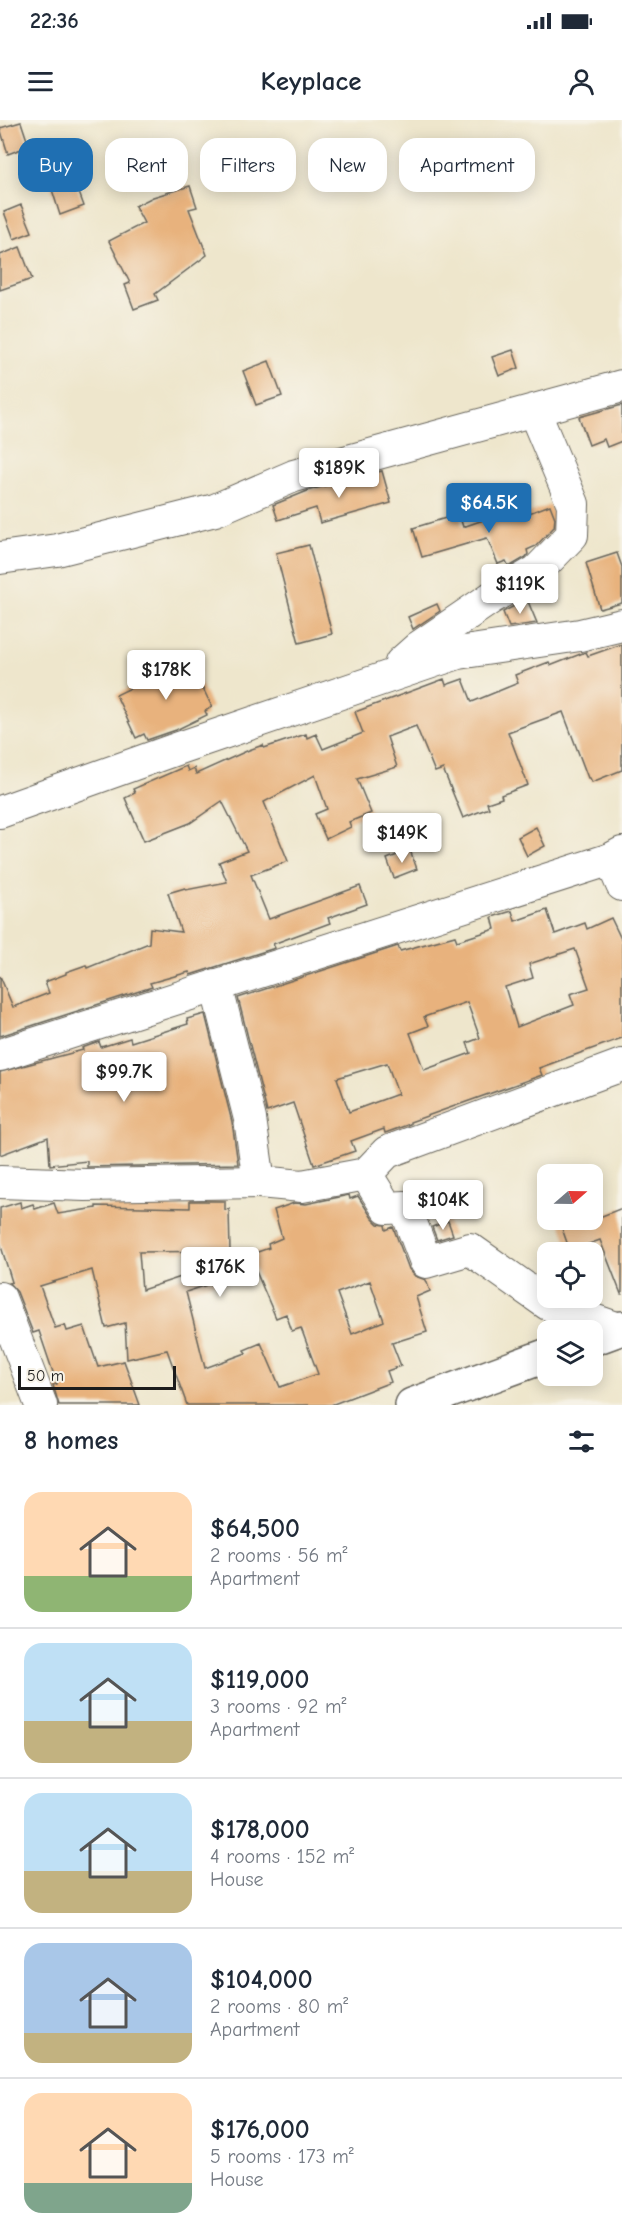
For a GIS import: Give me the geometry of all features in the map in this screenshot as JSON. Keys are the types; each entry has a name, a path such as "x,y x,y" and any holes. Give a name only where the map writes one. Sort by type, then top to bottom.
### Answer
{"main road":[{"path":"412,1405 537,1359"}],"street":[{"path":"0,558 57,550 215,510 294,476 622,386"},
{"path":"387,676 419,647 491,598 537,571 572,535 573,504 534,411"},
{"path":"0,812 458,653 580,635 622,625"},
{"path":"0,1055 216,985 618,866"},
{"path":"216,985 250,1119 259,1182"},
{"path":"0,1182 85,1185 259,1182 302,1186 366,1174 387,1152 622,1065"},
{"path":"366,1174 387,1208 405,1207 426,1262 470,1249 548,1304 611,1332"},
{"path":"0,1298 41,1405"}],"building":[{"path":"21,122 26,138 18,138 18,150 8,154 0,128"},
{"path":"190,186 197,207 189,209 207,255 155,294 158,300 134,309 125,285 130,283 109,241 144,223 135,206 170,192 188,192"},
{"path":"53,192 79,192 84,206 60,215"},
{"path":"21,205 32,232 14,239 4,212"},
{"path":"20,247 32,279 0,290 0,255"},
{"path":"513,350 519,368 499,376 492,357"},
{"path":"269,361 282,396 256,405 243,371"},
{"path":"622,405 622,441 607,447 604,439 589,445 579,417"},
{"path":"382,471 391,503 320,523 316,508 278,520 273,505 310,490"},
{"path":"550,505 555,518 554,527 536,546 527,550 526,557 509,567 506,561 498,564 487,538 422,557 413,528 459,514 463,527 521,507 524,515"},
{"path":"309,545 332,634 299,643 276,553"},
{"path":"617,553 622,567 622,603 600,609 586,563"},
{"path":"527,599 537,623 509,627 503,612"},
{"path":"437,604 440,611 413,629 408,617"},
{"path":"622,644 622,770 592,782 588,778 563,712 508,732 528,785 501,795 502,798 487,803 489,808 463,818 443,769 435,772 416,726 387,737 397,767 357,779 371,813 349,822 351,827 326,839 315,814 327,809 315,775 264,802 288,861 251,875 269,919 360,886 367,904 328,918 330,923 273,944 275,948 190,975 189,972 150,983 152,987 0,1036 0,976 13,1007 49,993 45,982 66,974 66,972 86,965 87,968 149,943 150,928 181,932 168,893 227,882 219,862 247,851 222,801 190,823 144,841 125,798 135,793 133,789 186,766 188,771 194,768 196,774 249,750 263,745 264,748 306,734 307,738 316,734 323,749 363,733 355,712 444,679 446,685 463,679 472,702 518,683 515,675 549,662 550,666 586,652 588,656"},
{"path":"194,657 201,671 196,674 212,707 205,711 207,715 176,730 147,740 144,734 136,738 116,695"},
{"path":"536,827 545,846 527,856 518,837"},
{"path":"410,850 417,869 394,878 387,859"},
{"path":"547,910 555,934 585,923 587,929 611,918 622,941 622,1038 539,1068 542,1075 385,1133 384,1129 351,1141 355,1151 314,1165 293,1103 267,1112 238,998 398,946 400,951 455,936 457,941 495,929 492,917 512,911 515,921","holes":["575,949 589,988 570,994 574,1005 517,1027 505,987 533,978 529,964","467,1002 480,1038 467,1043 471,1053 424,1070 410,1033 428,1026 424,1017","387,1063 398,1094 349,1112 337,1078"]},
{"path":"205,1014 232,1122 238,1164 87,1167 87,1161 50,1165 48,1137 0,1155 0,1072 83,1050 82,1048 99,1042 101,1047 130,1038 131,1042 188,1024 187,1019"},
{"path":"349,1195 350,1199 358,1196 378,1224 385,1225 386,1230 393,1227 409,1269 415,1276 426,1280 430,1291 416,1297 427,1332 392,1343 401,1366 387,1371 391,1382 331,1405 187,1405 167,1350 127,1359 125,1323 106,1328 92,1270 40,1286 55,1328 65,1325 67,1331 84,1326 98,1367 124,1361 140,1405 59,1405 53,1385 57,1384 39,1331 33,1333 17,1292 9,1283 12,1282 0,1243 0,1208 20,1202 21,1208 33,1204 35,1209 54,1203 58,1214 96,1208 96,1206 190,1208 190,1201 225,1201 225,1210 229,1209 230,1251 139,1252 142,1290 226,1262 231,1277 186,1292 205,1368 246,1353 244,1350 261,1343 280,1387 318,1374 301,1328 292,1331 286,1314 276,1318 249,1255 269,1248 268,1244 282,1238 274,1210 294,1203 306,1204","holes":["370,1281 384,1321 352,1334 337,1293"]},
{"path":"622,1208 622,1294 603,1248 603,1242 600,1240 567,1242 563,1230 603,1230 603,1216"},
{"path":"448,1221 453,1235 437,1240 432,1227"}]}
